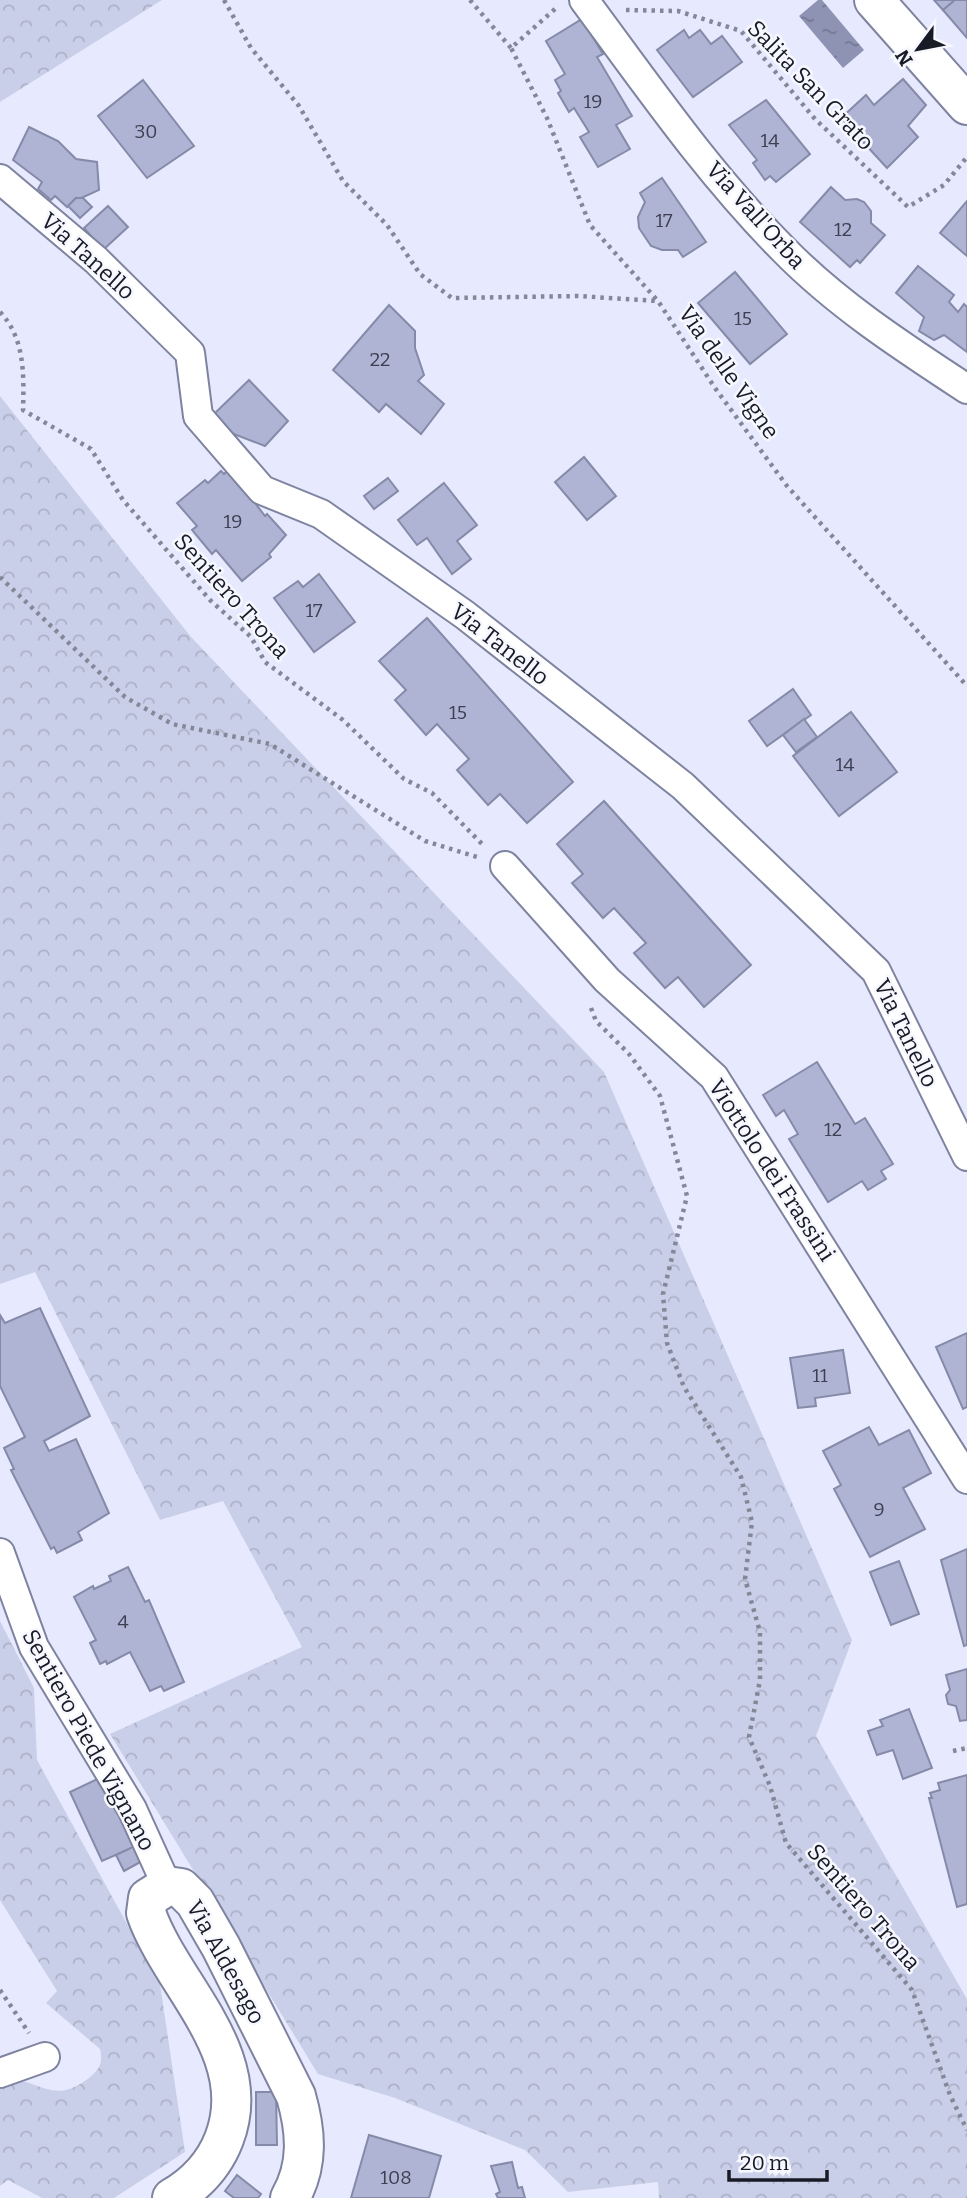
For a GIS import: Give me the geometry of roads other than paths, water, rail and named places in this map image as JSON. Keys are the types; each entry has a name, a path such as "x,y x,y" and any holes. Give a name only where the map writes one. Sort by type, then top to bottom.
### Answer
{"street":[{"path":"874,0 967,105"},
{"name":"Via Vall'Orba","path":"591,9 711,167 785,251 847,306 967,389"},
{"name":"Via Tanello","path":"0,179 96,260 190,353 198,416 262,490 321,514 465,615 682,786 876,971 967,1156"},
{"name":"Viottolo dei Frassini","path":"505,866 624,997 714,1077 967,1479"},
{"name":"Sentiero Piede Vignano","path":"0,1553 34,1647 132,1809 167,1886"},
{"name":"Via Aldesago","path":"172,2198 200,2178 221,2146 228,2130 230,2093 226,2069 208,2023 146,1913 148,1898 167,1886 181,1888 195,1902 221,1947 296,2096 304,2122 306,2148 301,2173 290,2198"},
{"path":"0,2073 45,2057"}],"water":[{"path":"818,0 822,0 864,50 843,68 799,16"}]}
